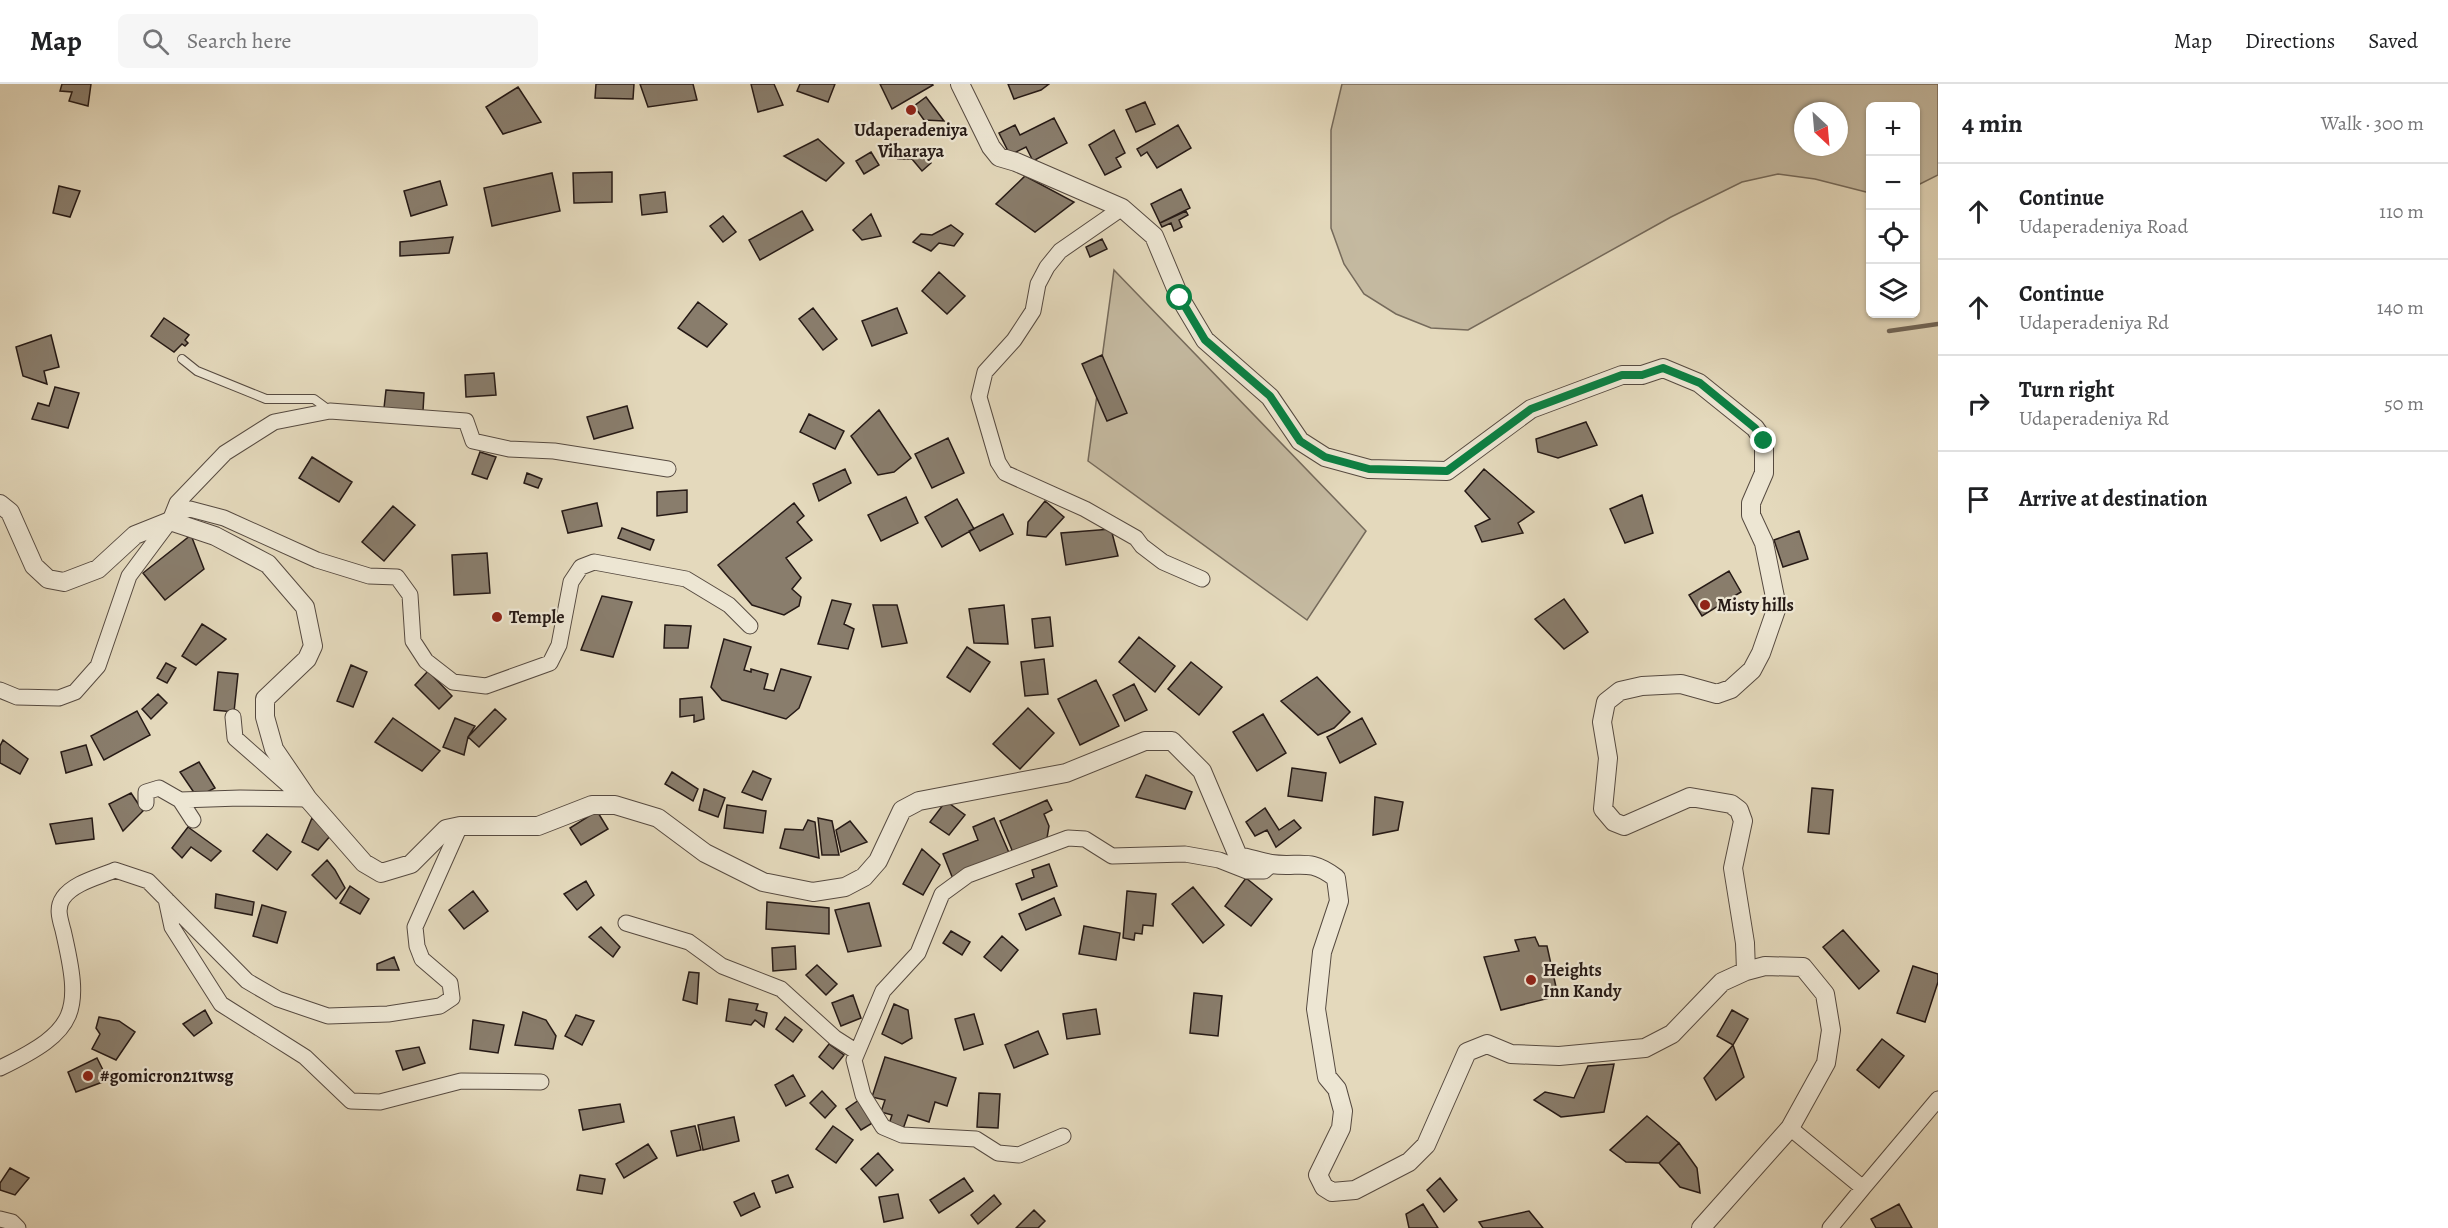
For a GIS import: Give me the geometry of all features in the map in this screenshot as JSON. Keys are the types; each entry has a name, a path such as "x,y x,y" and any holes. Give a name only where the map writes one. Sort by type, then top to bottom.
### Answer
{"street":[{"path":"960,84 991,147 999,157 1122,208 1154,236 1180,298 1205,340 1270,396 1300,441 1325,457 1369,469 1447,471 1531,409 1622,375 1642,375 1663,368 1700,383 1755,428 1764,441 1764,473 1751,503 1751,515 1764,543 1777,607 1757,662 1752,670 1731,689 1717,694 1681,684 1642,686 1620,692 1606,702 1602,722 1608,758 1604,809 1614,822 1624,826 1690,797 1731,804 1739,810 1743,821 1733,868 1745,942 1746,971"},
{"path":"1122,208 1060,251 1047,267 1038,284 1033,311 1014,340 985,372 979,397 998,462 1005,473 1085,509 1136,538 1142,546 1163,562 1202,579"},
{"path":"0,690 17,697 59,698 75,692 98,666 129,576 170,520 177,503 225,453 274,422 330,411 466,421 473,441 508,450 554,451 668,469"},
{"path":"0,504 10,512 34,567 48,579 64,582 98,570 135,535 190,509 224,518 317,560 369,576 397,577 410,595 413,641 426,661 453,682 486,686 550,663 559,645 571,582 581,567 594,562 686,579 729,605 750,626"},
{"path":"170,520 215,536 268,564 305,608 313,646 307,659 265,699 265,717 274,749 306,799"},
{"path":"233,717 235,738 306,799 364,863 381,873 411,864 446,829 460,826 538,826 592,805 615,805 658,818 705,853 763,882 813,892 845,887 864,877 878,861 902,810 919,801 1066,773 1145,741 1172,741 1202,771 1238,856 1272,864 1296,863 1322,867 1336,878 1339,901 1322,952 1316,1009 1327,1077 1337,1089 1343,1111 1341,1128 1318,1175 1324,1187 1332,1192 1355,1190 1377,1180 1409,1162 1426,1145 1467,1052 1487,1044 1511,1054 1559,1056 1646,1047 1672,1034 1722,982 1746,971 1766,966 1803,967 1825,994 1831,1030 1826,1064 1790,1128 1708,1225"},
{"path":"146,803 146,792 159,788 180,800 193,820"},
{"path":"180,800 306,799"},
{"path":"0,1068 31,1053 64,1026 72,1009 72,971 58,912 62,898 74,888 115,870 148,881 247,981 278,999 328,1016 388,1014 440,1006 452,998 450,983 422,959 417,946 415,927 460,826"},
{"path":"1063,1136 1019,1155 998,1154 976,1138 902,1135 883,1127 863,1095 854,1060 857,1052 882,991 918,953 942,894 968,875 1068,838 1085,840 1112,856 1185,854 1219,860 1247,871 1264,871 1272,864"},
{"path":"166,899 172,927 220,1004 305,1057 351,1101 380,1102 461,1081 541,1082"},
{"path":"626,923 688,942 722,966 781,989 834,1038 857,1052"},
{"path":"1830,1228 1938,1099"},
{"path":"1790,1128 1863,1188"},
{"path":"0,1219 12,1222 18,1228"}],"lane":[{"path":"182,359 197,371 266,399 314,399 330,411"}],"shaded area":[{"path":"1342,84 1938,84 1938,175 1920,184 1920,102 1866,102 1866,192 1815,179 1778,174 1742,182 1671,217 1468,330 1431,328 1396,314 1364,294 1344,264 1331,228 1331,130"},
{"path":"1114,270 1366,531 1307,620 1088,461"}],"building":[{"path":"62,84 91,84 88,106 69,101 72,92 60,91"},
{"path":"596,84 634,84 633,99 595,98"},
{"path":"640,84 693,84 697,100 648,107"},
{"path":"751,84 774,84 783,105 758,112"},
{"path":"800,84 835,84 828,102 797,91"},
{"path":"880,84 932,84 933,85 892,109"},
{"path":"1008,84 1049,84 1041,90 1014,99"},
{"path":"518,87 541,122 503,134 486,107"},
{"path":"926,97 944,121 924,120 914,106"},
{"path":"1145,102 1155,124 1136,132 1126,110"},
{"path":"1054,118 1067,143 1033,161 1026,147 1010,155 999,133 1015,125 1020,135"},
{"path":"1178,125 1191,148 1157,168 1147,152 1141,156 1137,149"},
{"path":"1114,130 1125,153 1116,158 1121,167 1105,175 1089,145"},
{"path":"818,139 844,163 826,181 784,156"},
{"path":"898,150 911,150 912,159 898,159"},
{"path":"921,151 931,163 922,171 912,159"},
{"path":"871,152 879,165 864,174 856,161"},
{"path":"612,172 612,202 574,203 573,173"},
{"path":"552,173 560,211 492,226 484,188"},
{"path":"1025,176 1074,202 1035,232 996,204"},
{"path":"440,181 447,205 411,216 404,191"},
{"path":"59,186 80,191 70,217 53,213"},
{"path":"1181,189 1190,208 1160,223 1151,204"},
{"path":"665,192 667,212 642,215 640,195"},
{"path":"802,211 813,230 760,260 749,240"},
{"path":"1186,211 1188,215 1179,220 1182,227 1174,231 1171,223 1162,227 1160,223"},
{"path":"871,214 881,236 862,240 853,230"},
{"path":"723,216 736,232 723,242 710,226"},
{"path":"951,225 963,234 954,246 939,243 931,251 913,242 921,234 932,235"},
{"path":"453,237 449,253 400,256 400,242"},
{"path":"1102,239 1107,249 1090,257 1086,247"},
{"path":"939,272 965,296 947,314 922,291"},
{"path":"698,302 727,324 707,347 678,328"},
{"path":"813,308 837,339 823,350 799,319"},
{"path":"897,308 907,333 872,346 862,321"},
{"path":"164,318 189,335 185,340 188,343 185,346 182,344 174,352 151,336"},
{"path":"51,335 59,367 44,371 47,384 23,376 16,347"},
{"path":"1102,355 1127,413 1107,421 1082,364"},
{"path":"494,373 496,395 466,397 465,375"},
{"path":"55,387 79,393 68,428 32,419 38,403 49,406"},
{"path":"386,390 424,393 423,411 384,408"},
{"path":"627,406 633,428 594,439 587,417"},
{"path":"879,410 911,458 894,472 878,475 851,436"},
{"path":"809,414 844,431 835,449 800,432"},
{"path":"1586,422 1597,445 1558,458 1538,452 1536,439"},
{"path":"948,438 964,473 932,488 915,454"},
{"path":"480,452 496,457 487,479 472,474"},
{"path":"312,457 352,482 339,502 299,478"},
{"path":"845,469 851,483 819,501 813,484"},
{"path":"1484,469 1534,512 1518,523 1523,533 1482,542 1475,526 1490,519 1465,491"},
{"path":"527,473 542,479 538,488 524,483"},
{"path":"687,490 687,512 657,516 657,492"},
{"path":"1642,495 1653,533 1625,543 1610,509"},
{"path":"906,497 918,523 881,541 868,515"},
{"path":"957,499 974,529 942,547 925,517"},
{"path":"1045,501 1064,517 1046,537 1027,535 1028,522"},
{"path":"597,503 602,526 568,533 562,511"},
{"path":"794,503 804,516 797,522 812,540 786,558 801,578 792,589 801,597 799,606 784,615 752,605 718,565"},
{"path":"393,506 415,525 384,561 362,542"},
{"path":"1003,514 1013,534 980,551 969,531"},
{"path":"622,528 654,540 650,550 618,538"},
{"path":"1111,529 1118,556 1066,565 1061,533"},
{"path":"1799,531 1808,559 1783,567 1774,540"},
{"path":"191,535 204,569 165,600 143,573"},
{"path":"487,553 490,593 454,595 452,555"},
{"path":"1729,571 1741,592 1702,616 1689,595"},
{"path":"602,596 632,602 613,657 581,650"},
{"path":"1564,599 1588,632 1564,649 1535,619"},
{"path":"832,600 851,604 844,624 854,629 848,649 818,644"},
{"path":"873,605 897,605 907,643 882,647"},
{"path":"1004,605 1008,644 974,643 969,609"},
{"path":"1050,617 1053,646 1035,648 1032,619"},
{"path":"202,624 226,639 196,665 182,656"},
{"path":"665,625 691,626 688,648 664,648"},
{"path":"1139,637 1175,666 1155,692 1119,662"},
{"path":"724,639 751,647 744,670 751,672 751,669 768,674 764,689 774,691 781,669 811,677 799,708 786,719 722,700 711,687"},
{"path":"967,647 990,662 970,692 947,677"},
{"path":"1044,659 1048,694 1025,696 1021,662"},
{"path":"1191,662 1222,687 1199,715 1168,689"},
{"path":"166,663 176,668 167,683 157,678"},
{"path":"351,665 367,672 353,707 337,701"},
{"path":"428,671 452,696 439,709 415,685"},
{"path":"218,672 238,674 234,712 214,710"},
{"path":"1317,677 1350,712 1334,728 1318,735 1281,701"},
{"path":"1096,680 1119,726 1080,745 1058,699"},
{"path":"1134,684 1147,710 1125,721 1113,695"},
{"path":"158,694 167,703 151,719 142,709"},
{"path":"702,697 704,719 694,722 694,715 680,717 680,699"},
{"path":"1028,708 1054,733 1020,769 993,744"},
{"path":"495,709 506,719 479,747 468,737"},
{"path":"137,711 150,735 104,760 91,736"},
{"path":"1263,714 1286,753 1257,771 1233,732"},
{"path":"393,718 440,751 422,771 375,742"},
{"path":"455,718 475,726 468,737 464,755 443,747"},
{"path":"1362,718 1376,744 1340,763 1327,737"},
{"path":"3,740 28,759 20,774 0,763 0,746"},
{"path":"86,745 92,765 66,773 61,752"},
{"path":"199,762 215,788 197,797 180,772"},
{"path":"1292,768 1326,773 1322,801 1288,796"},
{"path":"753,771 771,779 762,800 742,792"},
{"path":"672,772 698,789 693,801 665,784"},
{"path":"1146,775 1192,792 1185,809 1136,797"},
{"path":"1812,788 1833,790 1829,834 1808,832"},
{"path":"704,789 725,798 718,817 699,810"},
{"path":"131,793 143,811 123,831 109,804"},
{"path":"1375,797 1403,802 1398,830 1373,835"},
{"path":"1047,800 1052,810 1044,814 1049,826 1047,838 1014,855 1000,821"},
{"path":"946,801 965,815 949,835 930,822"},
{"path":"727,805 766,811 763,833 724,828"},
{"path":"1265,808 1279,830 1294,820 1301,828 1276,847 1267,830 1255,836 1246,822"},
{"path":"597,811 608,829 581,845 570,828"},
{"path":"92,818 94,839 56,844 50,824"},
{"path":"312,818 331,835 318,850 302,842"},
{"path":"818,818 832,821 839,855 822,855"},
{"path":"994,818 1010,855 953,879 943,854 978,840 973,827"},
{"path":"808,820 815,822 819,858 780,848 785,829 803,830"},
{"path":"850,821 867,842 841,852 836,830"},
{"path":"188,827 221,851 211,861 191,847 182,858 172,848"},
{"path":"267,834 291,852 277,870 253,851"},
{"path":"922,849 940,865 923,895 903,884"},
{"path":"327,860 345,888 336,899 312,875"},
{"path":"1049,864 1057,886 1022,900 1016,884 1034,877 1032,870"},
{"path":"1246,878 1272,899 1251,926 1225,906"},
{"path":"586,881 594,895 577,910 564,894"},
{"path":"350,886 369,899 360,914 340,903"},
{"path":"1193,887 1224,925 1203,943 1172,904"},
{"path":"473,891 488,911 464,929 449,910"},
{"path":"1127,891 1156,894 1153,926 1143,925 1142,934 1135,933 1134,940 1123,938"},
{"path":"216,894 254,902 252,915 215,908"},
{"path":"1054,898 1061,915 1026,930 1019,914"},
{"path":"767,902 829,908 829,934 766,929"},
{"path":"869,903 881,946 848,952 835,910"},
{"path":"262,905 286,912 277,943 253,936"},
{"path":"1084,926 1120,933 1116,960 1079,954"},
{"path":"601,927 620,947 613,957 589,937"},
{"path":"1843,930 1879,971 1859,989 1823,947"},
{"path":"951,931 970,942 962,955 943,943"},
{"path":"1002,936 1018,950 1001,971 984,957"},
{"path":"1535,937 1539,946 1547,946 1558,996 1501,1010 1484,957 1519,951 1515,940"},
{"path":"795,946 796,969 773,971 772,948"},
{"path":"394,957 399,970 377,970 377,964"},
{"path":"817,965 837,984 826,995 806,975"},
{"path":"1913,966 1938,974 1938,982 1925,1022 1897,1013"},
{"path":"689,972 699,973 697,1004 683,1000"},
{"path":"1194,993 1222,996 1218,1036 1190,1033"},
{"path":"853,995 861,1018 841,1026 832,1003"},
{"path":"729,999 758,1004 756,1010 767,1013 764,1027 755,1020 751,1025 726,1021"},
{"path":"894,1004 908,1010 912,1038 902,1044 882,1034"},
{"path":"1096,1009 1100,1034 1067,1039 1063,1014"},
{"path":"205,1010 212,1023 194,1036 183,1024"},
{"path":"1732,1010 1748,1019 1733,1045 1717,1036"},
{"path":"523,1012 546,1020 556,1036 553,1049 515,1045"},
{"path":"974,1014 983,1044 964,1050 955,1019"},
{"path":"576,1015 594,1021 582,1045 565,1036"},
{"path":"99,1017 119,1021 135,1032 116,1060 92,1049 100,1034 96,1028"},
{"path":"785,1017 802,1030 793,1042 776,1029"},
{"path":"473,1020 504,1025 498,1053 470,1049"},
{"path":"1038,1031 1048,1054 1014,1068 1005,1045"},
{"path":"1882,1039 1904,1056 1879,1088 1857,1070"},
{"path":"829,1044 844,1055 833,1069 819,1057"},
{"path":"1733,1045 1744,1077 1716,1100 1704,1078"},
{"path":"419,1047 425,1063 403,1070 396,1051"},
{"path":"885,1057 956,1078 947,1106 935,1102 929,1122 908,1115 903,1129 889,1124 892,1115 881,1112 885,1100 872,1097"},
{"name":"#gomicron21twsg","path":"97,1058 108,1080 76,1092 68,1072"},
{"path":"1614,1064 1604,1112 1561,1117 1534,1100 1545,1092 1574,1098 1588,1066"},
{"path":"793,1075 805,1096 786,1106 775,1085"},
{"path":"822,1091 836,1106 825,1118 810,1103"},
{"path":"979,1093 1000,1094 998,1128 977,1127"},
{"path":"859,1100 874,1122 861,1130 846,1109"},
{"path":"620,1104 624,1122 583,1130 579,1110"},
{"path":"1647,1116 1679,1143 1659,1163 1626,1162 1610,1150"},
{"path":"734,1117 739,1141 703,1150 698,1125"},
{"path":"695,1126 701,1150 677,1156 671,1131"},
{"path":"833,1126 853,1140 836,1163 816,1149"},
{"path":"1679,1143 1697,1168 1700,1193 1680,1187 1659,1163"},
{"path":"648,1144 657,1158 624,1178 616,1164"},
{"path":"878,1153 893,1170 876,1186 861,1169"},
{"path":"10,1168 29,1178 15,1195 0,1190 0,1183"},
{"path":"580,1175 605,1179 602,1194 577,1190"},
{"path":"788,1175 793,1187 776,1193 772,1181"},
{"path":"964,1178 973,1191 939,1213 930,1200"},
{"path":"1440,1178 1457,1200 1444,1212 1427,1190"},
{"path":"754,1193 760,1207 741,1216 734,1202"},
{"path":"898,1194 903,1218 884,1222 879,1197"},
{"path":"994,1195 1001,1204 978,1224 971,1215"},
{"path":"1423,1204 1438,1228 1409,1228 1406,1214"},
{"path":"1899,1204 1912,1228 1876,1228 1871,1219"},
{"path":"1034,1210 1045,1221 1038,1228 1016,1228"},
{"path":"1529,1211 1543,1228 1483,1228 1479,1222"}],"waterway":[{"path":"1889,331 1938,324"}],"place":[{"name":"Udaperadeniya Viharaya","path":"911,110"},
{"name":"Misty hills","path":"1705,605"},
{"name":"Temple","path":"497,617"},
{"name":"Heights Inn Kandy","path":"1531,980"},
{"name":"#gomicron21twsg","path":"88,1076"}],"route":[{"path":"1180,298 1205,340 1270,396 1300,441 1325,457 1369,469 1447,471 1531,409 1622,375 1642,375 1663,368 1700,383 1755,428 1764,441"}]}
